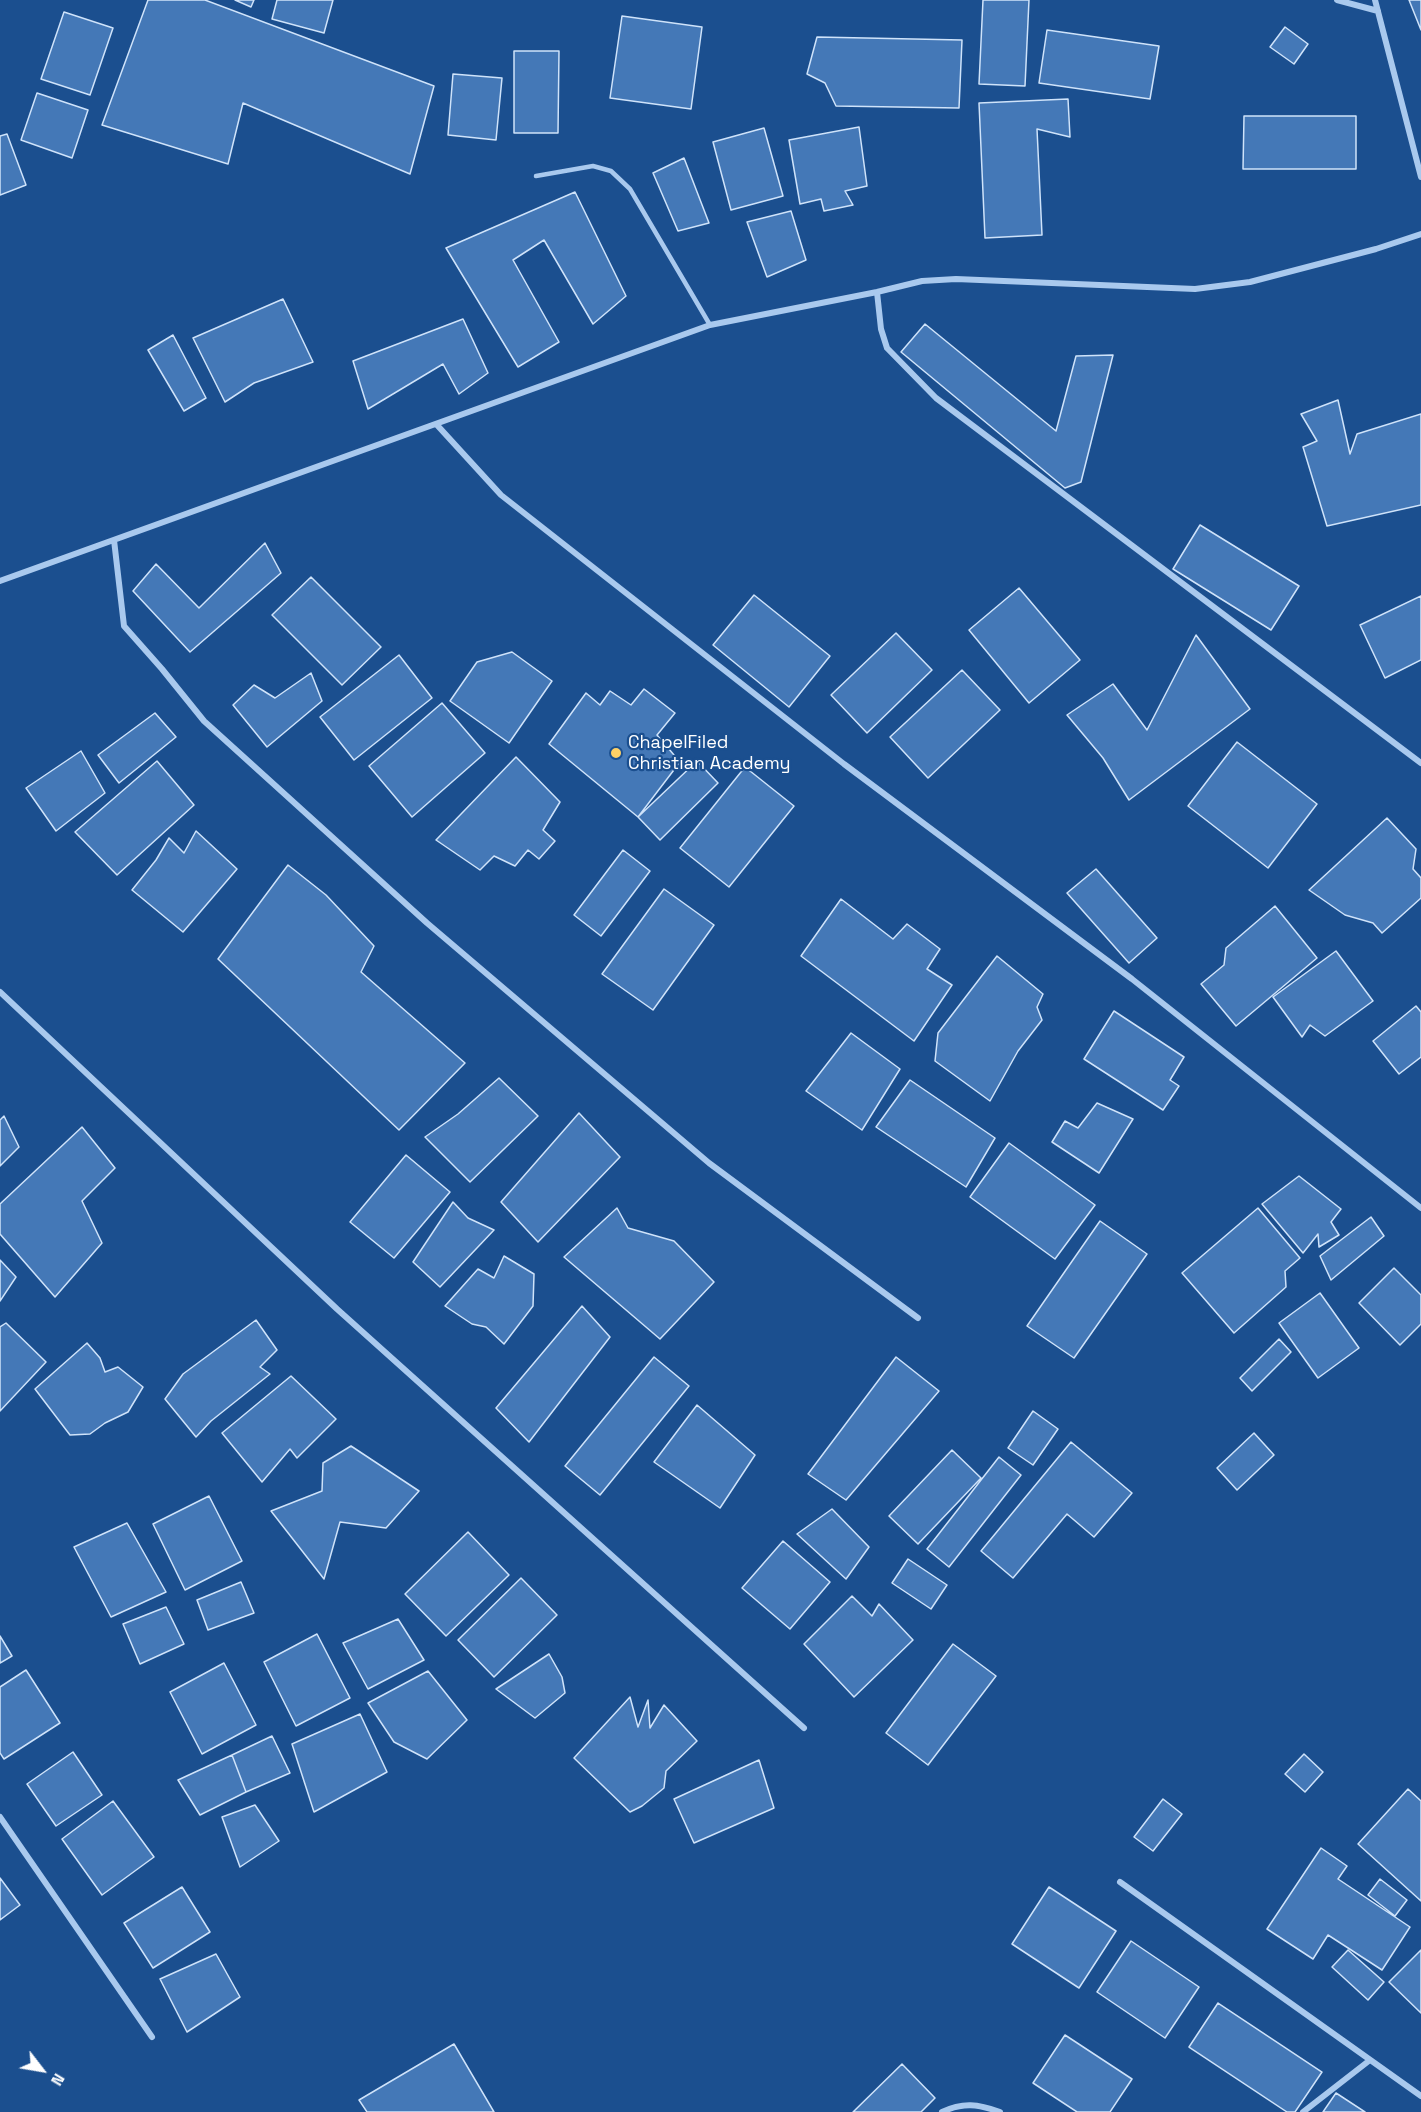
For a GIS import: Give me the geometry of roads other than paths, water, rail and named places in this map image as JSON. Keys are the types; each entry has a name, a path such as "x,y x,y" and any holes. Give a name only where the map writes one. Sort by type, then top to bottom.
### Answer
{"street":[{"path":"1337,0 1378,11"},
{"path":"1375,0 1421,177"},
{"path":"0,581 710,325 922,281 956,279 1195,289 1250,282 1376,249 1421,234"},
{"path":"877,292 881,329 887,348 936,398 1421,763"},
{"path":"437,424 501,495 844,764 1132,979 1421,1208"},
{"path":"114,540 124,626 204,721 427,923 709,1163 918,1318"},
{"path":"0,992 337,1309 804,1728"},
{"path":"0,1816 152,2037"},
{"path":"1120,1882 1421,2096"},
{"path":"1303,2112 1370,2060"},
{"path":"942,2112 957,2105 976,2105 999,2112"}],"lane":[{"path":"536,176 593,166 611,171 630,189 710,325"}],"place":[{"name":"ChapelFiled Christian Academy","path":"616,753"}]}
